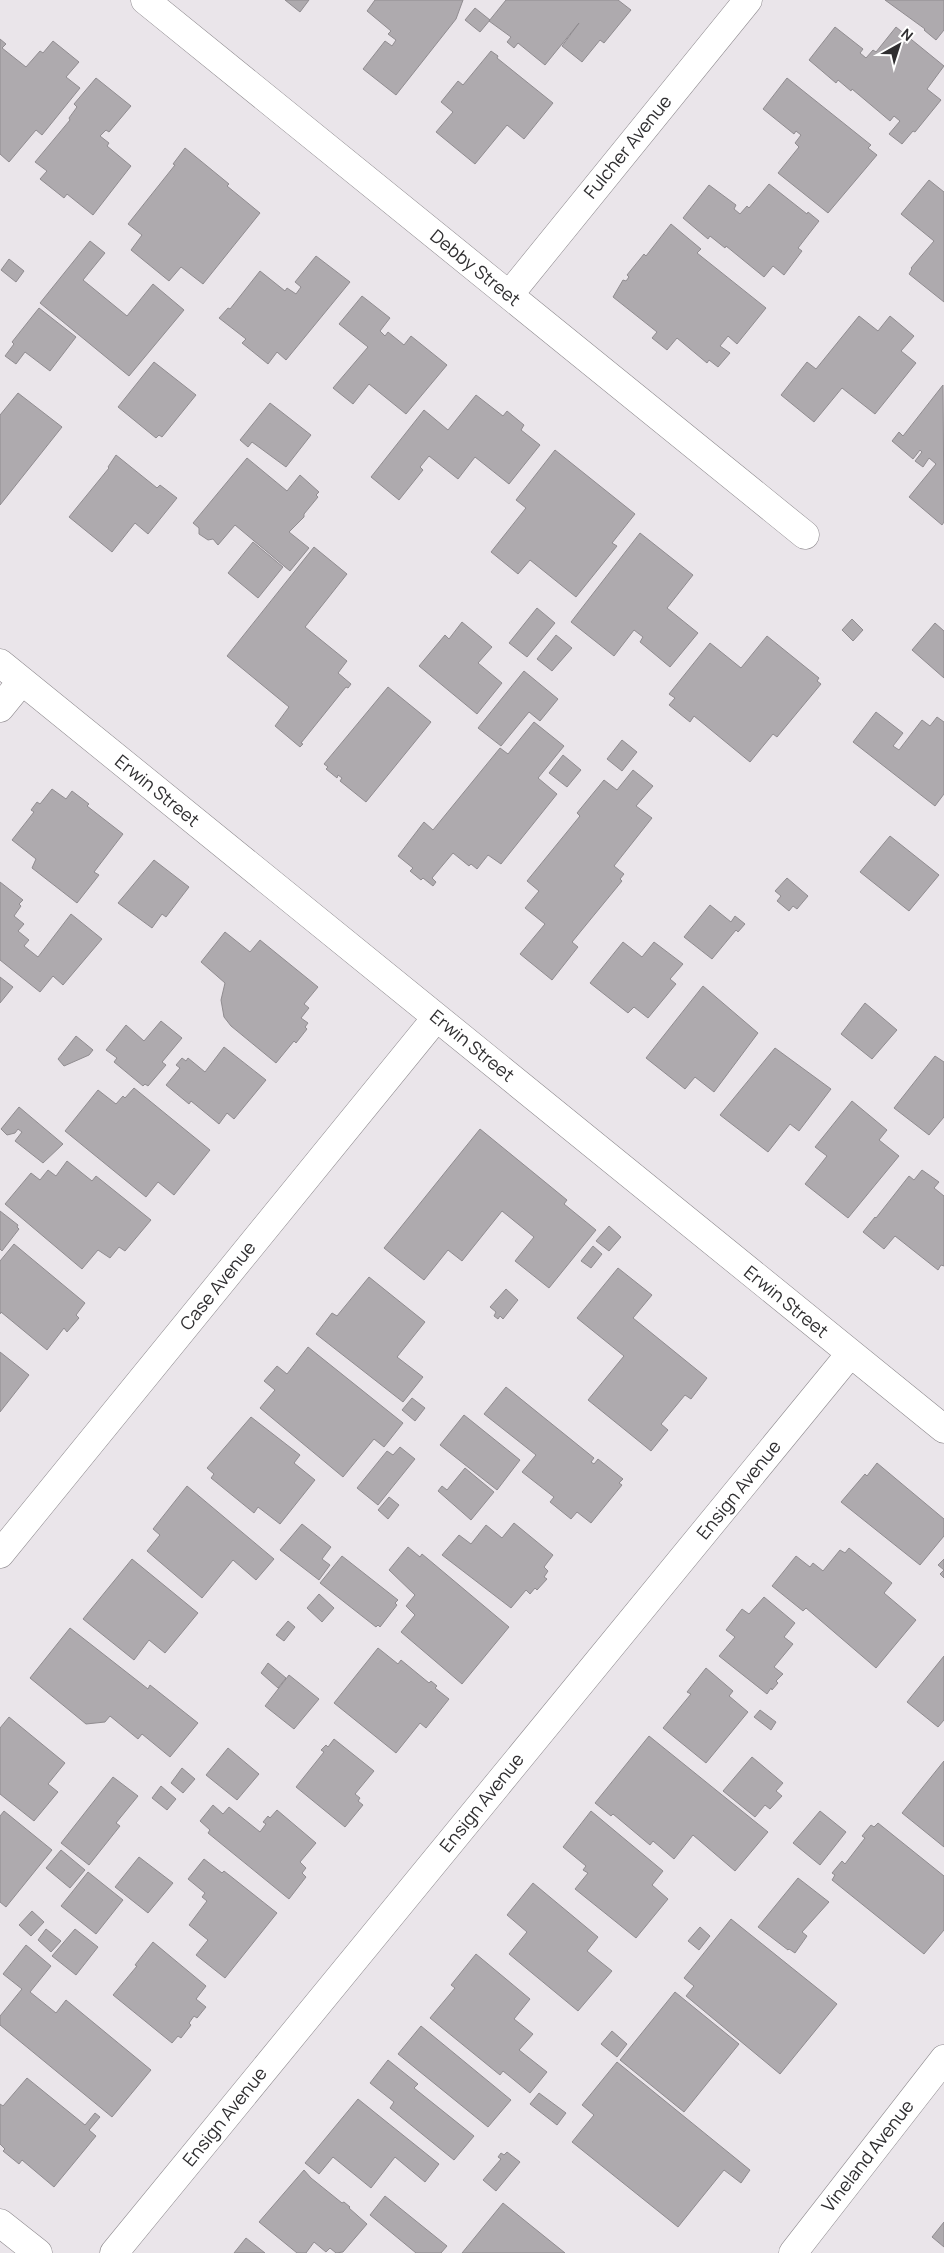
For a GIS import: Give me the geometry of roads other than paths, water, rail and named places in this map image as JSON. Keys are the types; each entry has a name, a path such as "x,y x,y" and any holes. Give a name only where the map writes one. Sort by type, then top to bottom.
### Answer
{"street":[{"name":"Debby Street","path":"145,0 805,535"},
{"name":"Fulcher Avenue","path":"509,295 748,0"},
{"name":"Erwin Street","path":"0,663 944,1429"},
{"path":"0,708 22,681"},
{"name":"Case Avenue","path":"0,1554 436,1018"},
{"name":"Ensign Avenue","path":"114,2253 850,1354"},
{"name":"Vineland Avenue","path":"793,2253 944,2059"},
{"path":"0,2223 38,2253"}]}
